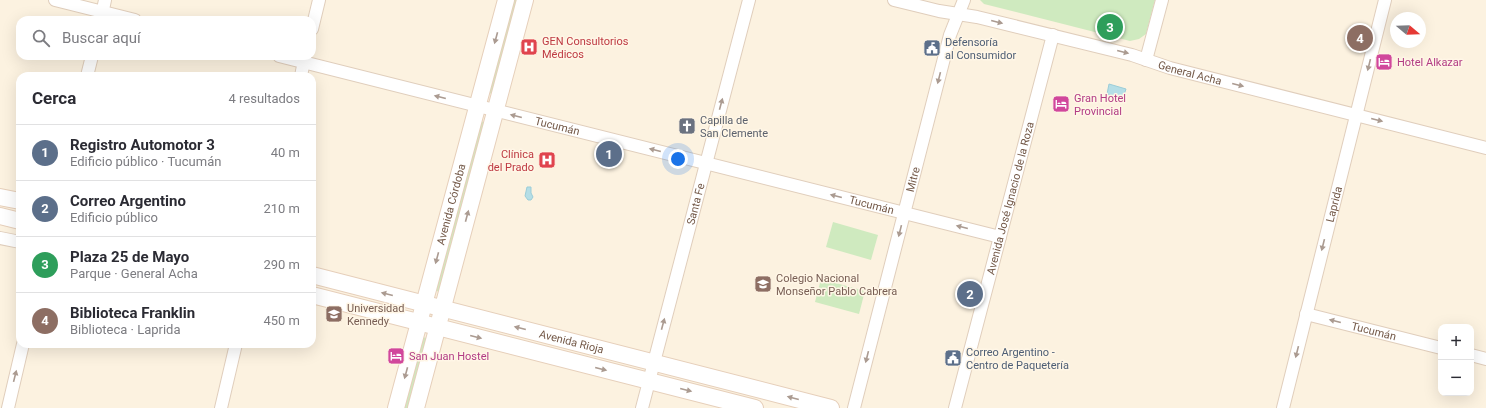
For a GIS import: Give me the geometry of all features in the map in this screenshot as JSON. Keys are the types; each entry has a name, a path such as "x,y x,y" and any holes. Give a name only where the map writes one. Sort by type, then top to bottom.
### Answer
{"main road":[{"name":"Avenida Córdoba","path":"396,408 506,0"},
{"name":"Avenida Córdoba","path":"416,408 525,0"},
{"path":"0,197 16,200"},
{"path":"0,210 16,211"},
{"path":"0,216 16,220"},
{"name":"Avenida Rioja","path":"316,276 831,408"},
{"name":"Avenida Rioja","path":"316,296 755,408"}],"street":[{"path":"55,0 121,16"},
{"path":"315,16 319,0"},
{"name":"Santa Fe","path":"642,408 749,0"},
{"name":"General Acha","path":"894,0 939,11 977,17 1052,35 1132,55 1170,68 1486,148"},
{"name":"Mitre","path":"854,408 950,34 964,0"},
{"path":"1146,60 1162,0"},
{"name":"Laprida","path":"1283,408 1385,0"},
{"name":"Avenida José Ignacio de la Roza","path":"955,408 1052,35"},
{"path":"88,72 91,60"},
{"path":"301,72 305,60"},
{"name":"Tucumán","path":"309,60 478,106 1000,237"},
{"path":"0,238 16,241"},
{"name":"Tucumán","path":"1306,314 1438,347"},
{"path":"8,408 22,348"},
{"path":"221,408 235,348"},
{"path":"1474,356 1486,359"}],"green space":[{"path":"512,0 520,0 492,94 489,93"},
{"path":"980,0 1155,0 1146,34 1139,39 1130,41 984,4"},
{"path":"481,121 486,123 441,291 439,292 435,290"},
{"path":"833,222 878,235 871,260 826,247"},
{"path":"821,279 865,291 859,314 815,302"},
{"path":"422,337 427,338 410,408 402,408"}],"water":[{"path":"1109,84 1126,89 1123,98 1107,94"},
{"path":"527,187 531,187 533,197 531,200 528,200 525,196"}],"place":[{"name":"Plaza 25 de Mayo","path":"1110,27"},
{"name":"Biblioteca Franklin","path":"1360,38"},
{"name":"GEN Consultorios Médicos","path":"529,47"},
{"name":"Defensoría al Consumidor","path":"932,48"},
{"name":"Hotel Alkazar","path":"1384,62"},
{"name":"Gran Hotel Provincial","path":"1061,104"},
{"name":"Capilla de San Clemente","path":"687,126"},
{"name":"Registro Automotor 3","path":"609,154"},
{"name":"Clínica del Prado","path":"547,160"},
{"name":"Colegio Nacional Monseñor Pablo Cabrera","path":"763,284"},
{"name":"Correo Argentino","path":"970,294"},
{"name":"Universidad Kennedy","path":"334,314"},
{"name":"San Juan Hostel","path":"396,356"},
{"name":"Correo Argentino - Centro de Paquetería","path":"953,358"}]}
